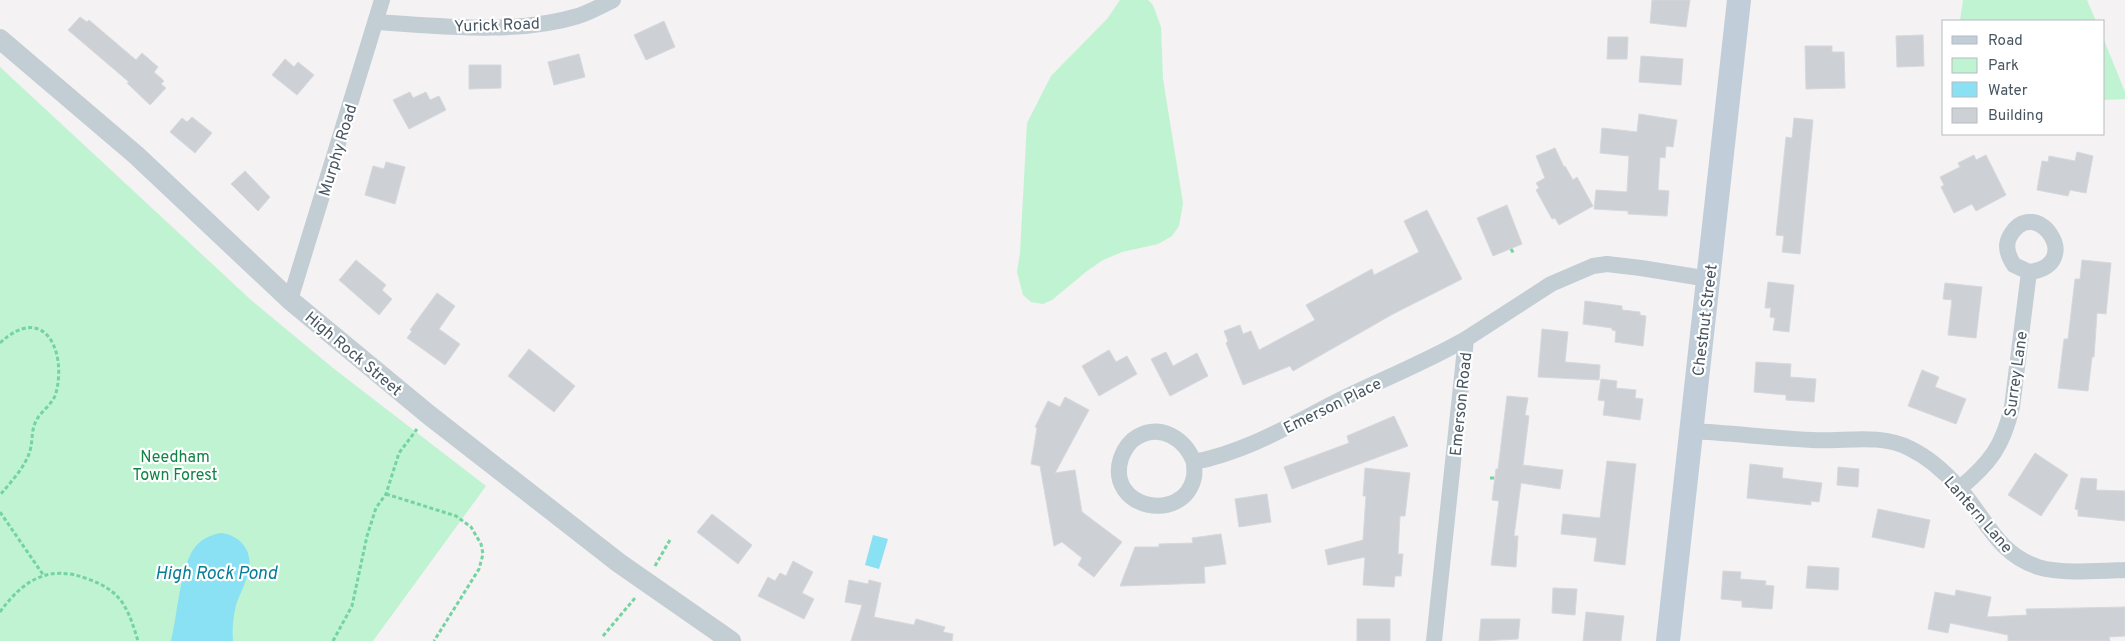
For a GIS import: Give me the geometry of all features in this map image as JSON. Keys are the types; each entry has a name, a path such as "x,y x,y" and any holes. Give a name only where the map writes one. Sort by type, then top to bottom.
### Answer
{"main road":[{"name":"Chestnut Street","path":"1668,641 1739,0"}],"street":[{"name":"Murphy Road","path":"290,300 377,22 382,0"},
{"name":"Yurick Road","path":"377,22 441,26 536,24 578,16 613,0"},
{"name":"High Rock Street","path":"0,39 136,155 290,300 428,415 619,562 731,641"},
{"name":"Emerson Road","path":"1434,641 1466,339 1551,284 1593,266 1608,264 1709,279"},
{"name":"Surrey Lane","path":"1960,488 1982,470 1994,456 2008,427 2029,272"},
{"name":"Emerson Place","path":"1194,462 1236,451 1466,339"},
{"path":"1155,431 1176,436 1190,449 1194,462 1194,478 1184,496 1164,507 1143,505 1127,493 1121,481 1119,466 1124,450 1136,437 1155,431"},
{"name":"Lantern Lane","path":"1690,431 1807,440 1876,440 1893,442 1923,455 1960,488 1995,537 2010,552 2022,560 2040,567 2058,570 2125,570"}],"path":[{"path":"1511,248 1514,254"},
{"path":"0,343 14,333 23,330 39,329 45,332 54,344 58,368 56,395 36,421 32,430 32,444 28,456 0,495"},
{"path":"333,641 352,606 371,522 376,508 386,494 398,453 428,415"},
{"path":"1490,478 1495,478"},
{"path":"386,494 456,516 471,527 481,544 483,554 479,569 434,641"},
{"path":"0,512 44,576"},
{"path":"0,612 20,588 44,576 60,572 84,577 111,590 124,604 134,626 138,641"}],"green space":[{"path":"1120,0 1148,0 1153,5 1161,27 1163,79 1183,203 1179,226 1172,236 1158,244 1122,252 1103,260 1052,300 1043,304 1031,302 1023,295 1017,272 1020,253 1027,123 1051,76 1107,19"},
{"path":"1963,0 2087,0 2096,20 1960,20"},
{"path":"2105,42 2125,92 2125,99 2105,100"},
{"name":"Needham Town Forest","path":"0,67 251,300 333,368 486,486 373,641 0,641"}],"water":[{"name":"High Rock Pond","path":"222,533 236,538 242,543 246,548 250,561 247,577 235,610 233,641 171,641 182,581 193,550 202,540"},
{"path":"873,535 888,539 879,569 865,565"}],"building":[{"path":"1652,0 1690,0 1686,27 1650,23"},
{"path":"80,17 87,22 89,20 136,60 142,53 158,67 154,72 164,81 161,84 166,88 150,105 127,83 129,82 68,30"},
{"path":"664,21 675,47 646,60 634,35"},
{"path":"1923,35 1924,66 1897,67 1896,36"},
{"path":"1608,37 1628,37 1627,59 1607,59"},
{"path":"1805,46 1832,46 1832,52 1844,52 1845,88 1806,89"},
{"path":"579,54 585,77 554,85 548,62"},
{"path":"1641,56 1683,59 1681,85 1639,82"},
{"path":"285,59 294,67 298,62 314,75 297,95 272,75"},
{"path":"469,65 501,65 501,88 469,89"},
{"path":"410,92 413,98 426,92 430,100 439,96 446,110 409,129 393,100"},
{"path":"1639,114 1677,120 1673,147 1666,146 1665,158 1660,157 1658,190 1669,191 1667,216 1628,214 1628,211 1594,209 1596,190 1627,192 1629,156 1600,153 1602,128 1637,132"},
{"path":"192,117 212,133 195,153 170,132 182,118 187,122"},
{"path":"1794,118 1813,120 1800,254 1782,252 1784,236 1776,235 1786,137 1792,138"},
{"path":"1555,148 1564,167 1573,180 1577,177 1593,206 1559,225 1555,218 1552,219 1536,190 1539,188 1536,183 1545,178 1536,156"},
{"path":"2077,152 2093,156 2086,193 2070,190 2068,196 2037,190 2042,161 2048,162 2049,156 2075,161"},
{"path":"1974,155 1976,160 1986,155 2006,195 1976,211 1972,204 1954,213 1941,187 1944,185 1940,177 1960,167 1958,163"},
{"path":"386,162 405,167 395,204 365,195 373,166 384,169"},
{"path":"245,171 270,197 258,211 231,184"},
{"path":"1507,205 1522,244 1493,256 1477,218"},
{"path":"1427,210 1462,279 1393,314 1293,371 1290,366 1243,385 1226,343 1228,341 1224,331 1240,325 1243,334 1251,331 1259,350 1315,320 1306,305 1372,269 1374,275 1419,252 1404,221"},
{"path":"356,260 386,285 382,290 392,299 379,315 339,280"},
{"path":"2082,260 2111,263 2106,314 2097,313 2094,357 2092,357 2088,391 2058,388 2064,339 2068,339 2075,279 2080,279"},
{"path":"1768,282 1794,285 1789,332 1773,330 1775,318 1770,317 1771,308 1765,308"},
{"path":"1945,283 1982,287 1976,338 1948,335 1952,300 1943,299"},
{"path":"437,293 455,306 439,329 460,344 445,365 407,338 412,331 410,330"},
{"path":"1585,301 1622,306 1622,310 1640,312 1640,315 1646,316 1643,346 1615,342 1616,331 1612,330 1612,328 1583,324"},
{"path":"1542,329 1568,332 1565,362 1600,365 1599,380 1538,377"},
{"path":"529,349 575,386 554,412 508,376"},
{"path":"1109,350 1116,362 1127,356 1137,374 1099,396 1082,366"},
{"path":"1166,352 1173,366 1197,353 1208,376 1170,396 1151,359"},
{"path":"1756,362 1791,364 1790,377 1816,379 1814,402 1786,400 1786,395 1754,392"},
{"path":"1922,370 1939,377 1935,387 1966,399 1956,424 1908,406"},
{"path":"1601,379 1617,381 1616,388 1636,390 1635,398 1643,399 1640,420 1603,415 1605,401 1598,400"},
{"path":"1507,396 1528,398 1525,415 1529,416 1523,465 1563,470 1560,489 1521,483 1514,536 1518,536 1516,567 1491,565 1499,501 1492,500 1496,469 1498,469"},
{"path":"1065,397 1089,410 1055,473 1075,470 1082,512 1122,542 1094,577 1078,565 1082,558 1062,542 1054,546 1040,466 1031,464 1037,428 1035,427 1048,401 1060,407"},
{"path":"1394,416 1408,446 1292,489 1284,467 1349,443 1347,436"},
{"path":"2035,453 2068,475 2041,516 2008,495"},
{"path":"1607,461 1636,464 1625,565 1594,561 1597,538 1561,534 1563,514 1600,518"},
{"path":"1750,464 1783,468 1782,478 1822,483 1819,502 1811,501 1811,505 1747,498"},
{"path":"1838,467 1859,469 1858,487 1837,485"},
{"path":"1365,468 1410,473 1405,516 1400,516 1398,554 1403,554 1401,576 1395,576 1394,587 1363,585 1365,557 1328,565 1325,550 1363,540 1366,496 1363,496"},
{"path":"2081,478 2097,479 2096,490 2125,491 2125,521 2078,516 2078,510 2075,509"},
{"path":"1267,494 1271,522 1239,527 1235,499"},
{"path":"1878,509 1930,520 1924,548 1872,537"},
{"path":"712,514 752,545 738,564 697,532"},
{"path":"1221,534 1226,564 1204,567 1205,583 1120,586 1135,547 1159,547 1159,544 1193,543 1192,538"},
{"path":"793,561 813,572 802,593 814,599 804,619 758,596 768,577 775,581 780,573 786,576"},
{"path":"1808,566 1839,568 1838,590 1806,588"},
{"path":"1723,571 1741,572 1740,579 1766,581 1765,585 1774,586 1772,609 1742,607 1742,601 1721,599"},
{"path":"849,580 868,584 869,580 881,583 874,617 914,625 916,619 945,627 943,632 953,634 952,641 851,641 862,605 845,602"},
{"path":"1553,588 1577,589 1575,615 1552,613"},
{"path":"1956,590 1991,597 1987,617 2027,615 2026,609 2125,607 2125,636 2109,637 2110,641 2008,641 2008,635 1950,623 1948,633 1928,629 1935,592 1955,596"},
{"path":"1586,612 1624,616 1621,641 1583,641"},
{"path":"1357,619 1390,619 1390,641 1357,641"},
{"path":"1481,619 1520,619 1518,639 1479,641"}]}
